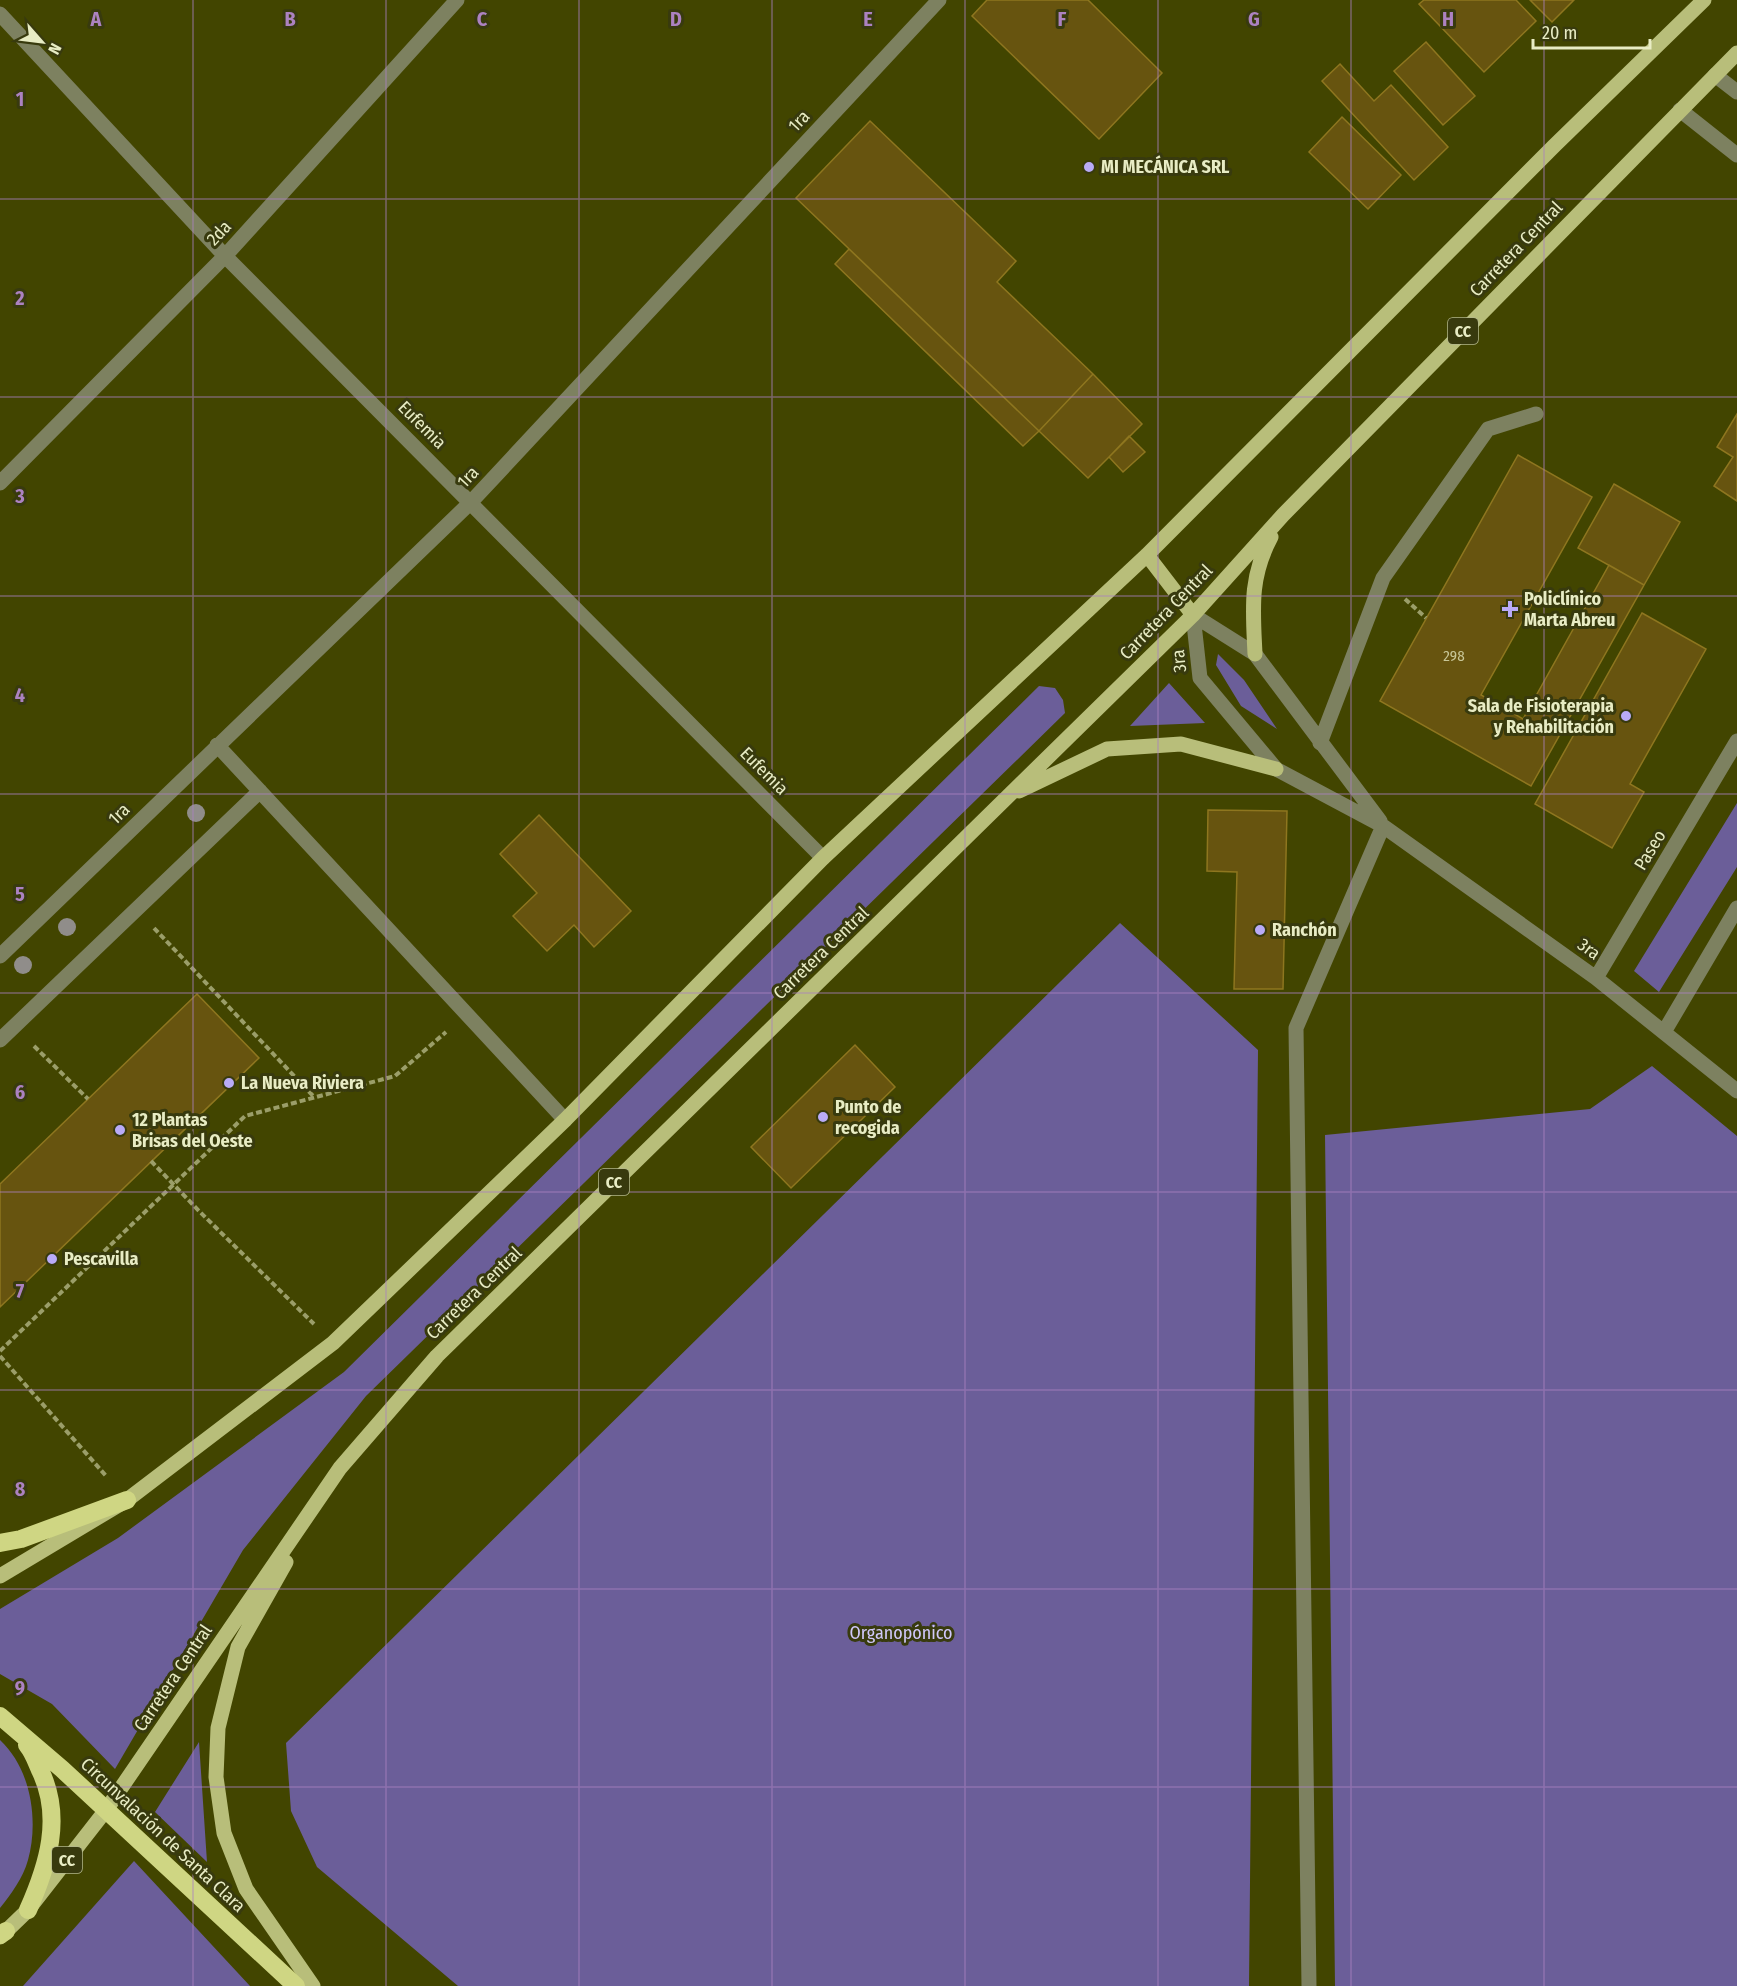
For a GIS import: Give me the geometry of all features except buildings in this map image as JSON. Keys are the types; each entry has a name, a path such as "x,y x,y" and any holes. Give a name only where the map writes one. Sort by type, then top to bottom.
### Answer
{"highway":[{"path":"0,1543 21,1539 127,1500"},
{"path":"5,1720 31,1750 45,1780 52,1812 51,1845 42,1877 28,1910"},
{"name":"Circunvalación de Santa Clara","path":"5,1720 296,1986"}],"main road":[{"path":"0,1576 127,1500 333,1343 565,1120 823,858 1147,555 1554,146 1704,0"},
{"name":"Carretera Central","path":"2,1934 28,1910 106,1810 340,1468 437,1356 1193,615 1283,515 1737,53"},
{"path":"1255,654 1253,591 1262,554 1283,515"},
{"path":"1147,555 1193,615"},
{"path":"1008,796 1107,749 1181,744 1276,769"},
{"path":"313,1986 246,1889 224,1833 216,1777 218,1728 238,1647 340,1468"}],"street":[{"name":"2da","path":"0,483 225,256 457,0"},
{"name":"1ra","path":"0,956 471,502 939,0"},
{"name":"Eufemia","path":"0,14 225,256 823,858"},
{"path":"1715,75 1737,92"},
{"path":"1680,110 1737,155"},
{"path":"1320,742 1383,578 1488,429 1536,414"},
{"name":"3ra","path":"1193,615 1255,654 1383,826"},
{"name":"3ra","path":"1193,615 1200,678 1276,769 1383,826 1596,978 1737,1091"},
{"name":"Paseo","path":"1596,978 1737,741"},
{"path":"217,745 565,1120"},
{"path":"0,1040 260,791"},
{"path":"1309,1986 1296,1028 1383,826"},
{"path":"1664,1032 1737,908"}],"path":[{"path":"136,909 314,1098"},
{"path":"0,1351 245,1116 395,1076 466,1013"},
{"path":"14,1026 88,1099"},
{"path":"151,1161 333,1343"},
{"path":"0,1356 127,1500"}],"green space":[{"path":"1218,654 1244,680 1277,729 1241,706 1216,665"},
{"path":"1169,683 1205,723 1130,726"},
{"path":"1039,686 1055,688 1063,700 1065,713 366,1396 243,1550 115,1769 52,1704 0,1674 0,1609 118,1538 344,1372"},
{"path":"1737,803 1737,867 1659,992 1634,971"},
{"name":"Organopónico","path":"1120,923 1258,1050 1249,1986 458,1986 317,1867 291,1811 286,1743"},
{"path":"1652,1066 1737,1136 1737,1986 1335,1986 1325,1135 1590,1109"},
{"path":"0,1740 11,1752 25,1780 30,1796 33,1828 26,1867 0,1908"},
{"path":"199,1742 207,1862 155,1812"},
{"path":"134,1861 250,1986 23,1986"}],"place":[{"name":"MI MECÁNICA SRL","path":"1089,167"},
{"name":"Policlínico Marta Abreu","path":"1510,609"},
{"name":"Sala de Fisioterapia y Rehabilitación","path":"1626,716"},
{"name":"Ranchón","path":"1260,930"},
{"name":"La Nueva Riviera","path":"229,1083"},
{"name":"Punto de recogida","path":"823,1117"},
{"name":"12 Plantas Brisas del Oeste","path":"120,1130"},
{"name":"Pescavilla","path":"52,1259"}]}
